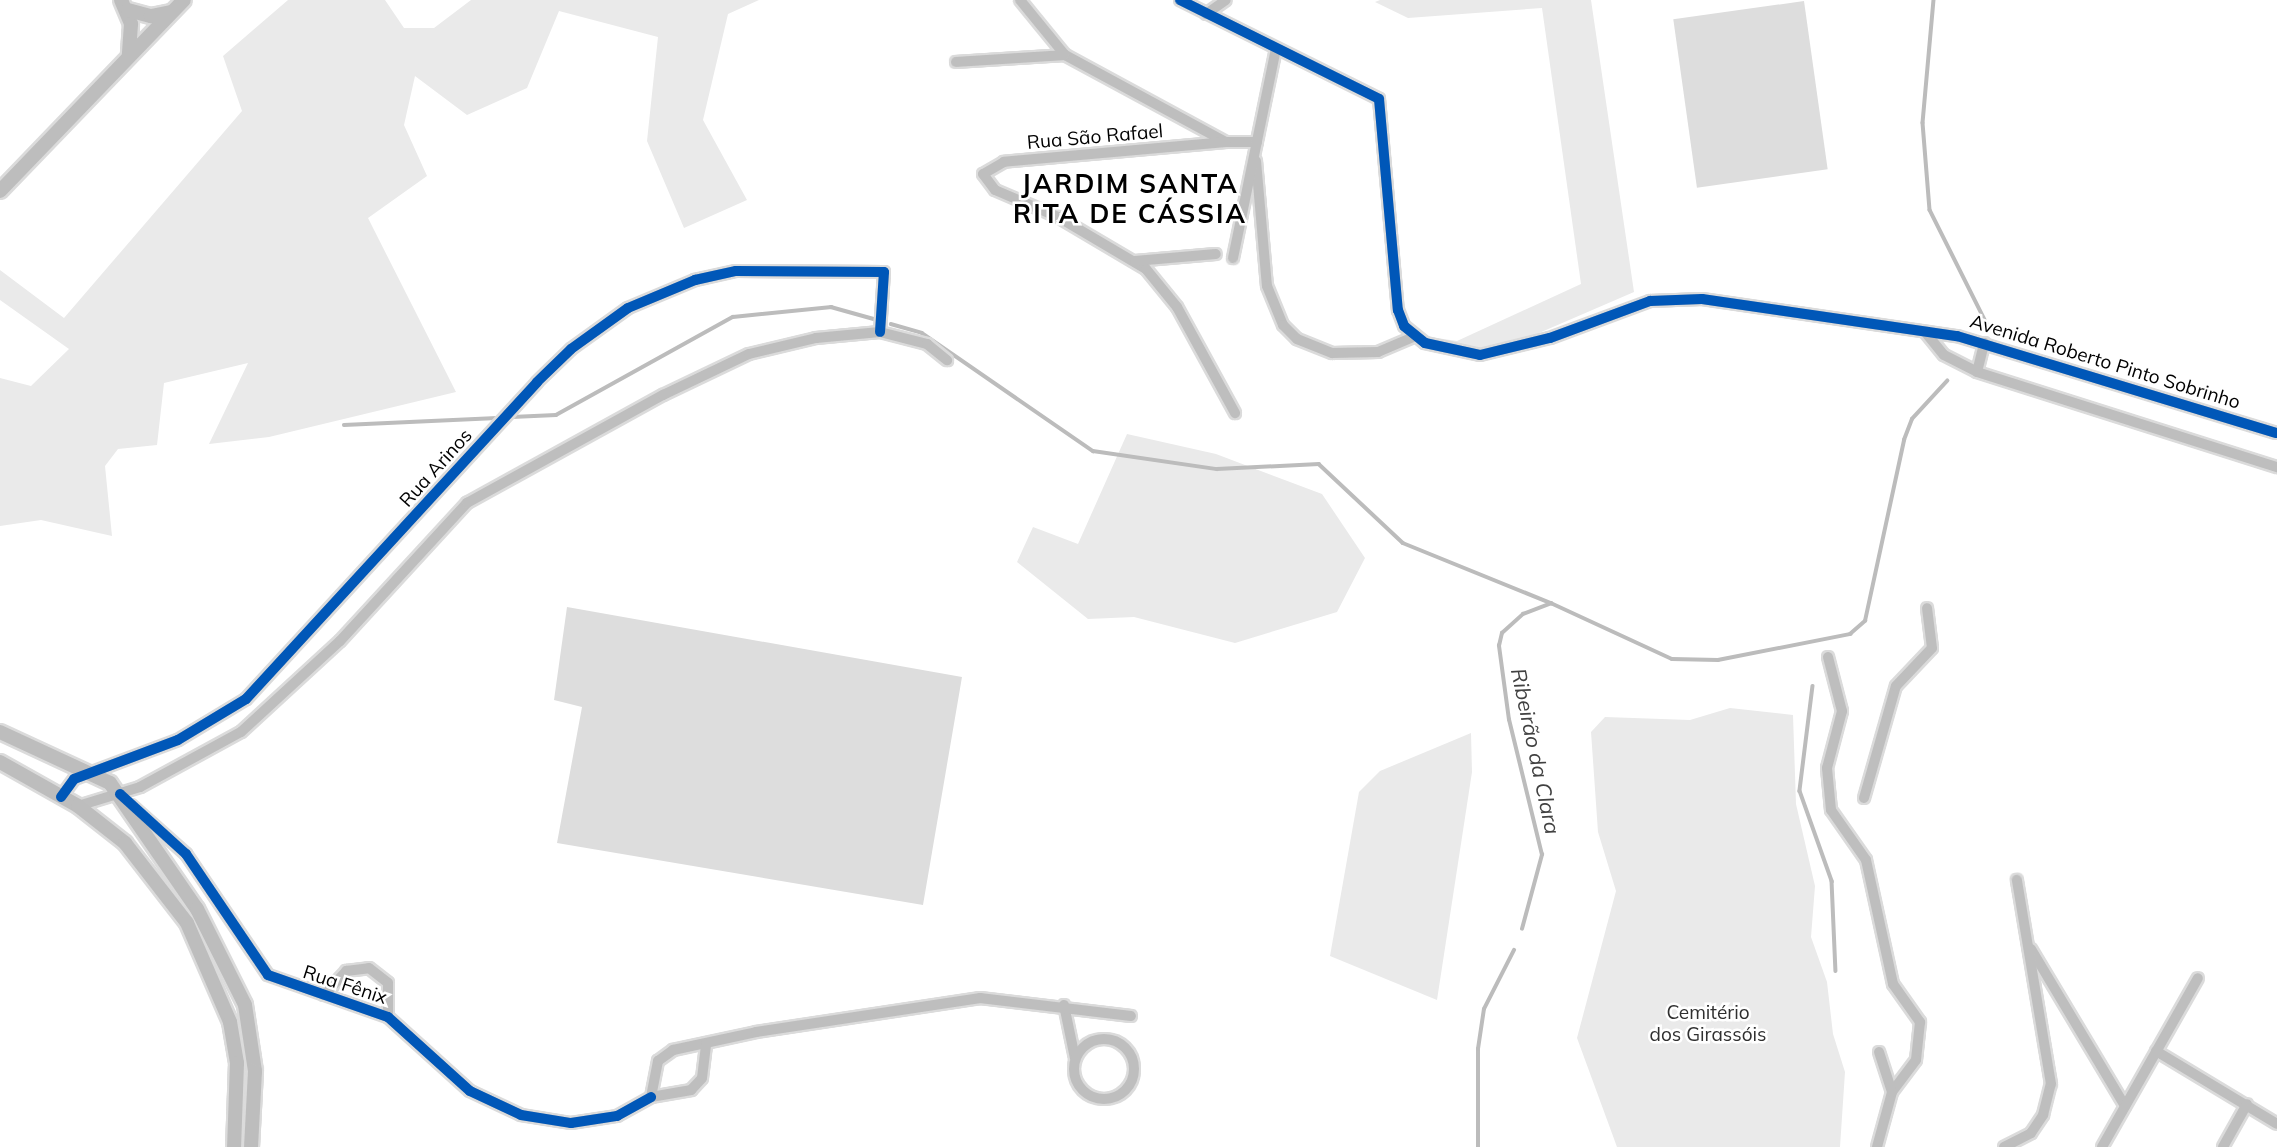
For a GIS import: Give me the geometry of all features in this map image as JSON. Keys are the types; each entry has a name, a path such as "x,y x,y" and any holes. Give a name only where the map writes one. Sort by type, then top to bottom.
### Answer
{"main road":[{"path":"0,191 184,0"},
{"path":"129,55 125,5 151,16 172,12"},
{"path":"0,732 91,772 120,794 197,909 245,1005 255,1071 251,1147"},
{"path":"0,762 78,806 125,843 159,882 218,985 237,1063 234,1147"}],"street":[{"path":"1020,0 1065,55 1226,142 1257,142"},
{"path":"1180,0 1379,99 1398,310 1414,337 1378,352 1332,353 1297,339 1283,325 1267,286 1256,161 1257,142 1276,48"},
{"path":"1206,14 1226,0"},
{"path":"956,62 1065,55"},
{"name":"Rua São Rafael","path":"1135,261 988,185 986,168 1004,162 1226,142"},
{"path":"1233,258 1256,161"},
{"path":"1135,261 1216,254"},
{"path":"1135,261 1177,307 1235,413"},
{"name":"Rua Arinos","path":"61,797 74,779 178,740 246,699 537,382 610,320 660,293 736,271 884,272 880,332"},
{"name":"Avenida Roberto Pinto Sobrinho","path":"1414,337 1441,349 1480,355 1519,348 1668,297 1871,320 1984,344 2277,433"},
{"path":"78,806 120,794 207,753 274,706 436,533 493,486 749,354 781,344 880,332 927,344 947,360"},
{"path":"1926,333 1944,355 1977,372 2277,467"},
{"path":"1977,372 1984,344"},
{"path":"1864,798 1896,686 1932,648 1927,608"},
{"path":"1828,657 1842,711 1827,768 1830,810 1866,860 1893,984 1920,1022 1916,1060 1892,1093 1877,1147"},
{"name":"Rua Fênix","path":"120,794 186,854 268,975 388,1017 470,1091 521,1115 595,1121 625,1113 651,1097 691,1090 702,1078 706,1044"},
{"path":"2004,1147 2031,1133 2050,1093 2017,880"},
{"path":"2028,944 2125,1106"},
{"name":"Rua Fênix","path":"324,995 346,971 369,968 388,983 388,1017"},
{"path":"2102,1147 2198,978"},
{"path":"651,1097 658,1061 673,1051 957,1000 1064,1005 1131,1016"},
{"path":"1064,1005 1075,1058 1075,1079 1095,1098 1122,1094 1132,1078 1132,1058 1109,1039 1089,1043 1075,1058"},
{"path":"2156,1051 2277,1124"},
{"path":"1880,1052 1892,1093"},
{"path":"2223,1147 2247,1104"}],"green space":[{"path":"288,0 385,0 404,28 434,28 471,0 759,0 728,14 703,120 747,200 684,228 647,141 658,37 559,11 527,88 467,115 415,76 404,125 427,176 368,218 456,392 269,437 209,444 248,363 164,383 157,445 118,449 105,466 112,536 41,520 0,526 0,378 31,386 69,349 0,300 0,270 64,318 242,111 223,56"},
{"path":"1591,0 1634,292 1511,345 1469,351 1427,341 1423,336 1457,341 1581,284 1542,8 1408,18 1375,2"},
{"path":"1127,434 1216,454 1322,494 1365,558 1337,612 1235,643 1134,617 1088,619 1017,562 1033,527 1078,544"},
{"name":"Cemitério dos Girassóis","path":"1730,708 1793,715 1796,804 1815,886 1811,937 1827,982 1833,1034 1845,1072 1840,1147 1617,1147 1577,1038 1616,891 1598,832 1591,732 1605,717 1690,720"},
{"path":"1471,733 1472,772 1437,1000 1330,956 1359,792 1380,771"}],"building":[{"path":"1804,1 1828,169 1697,188 1673,19"},
{"path":"567,607 962,677 923,905 557,843 582,707 554,700"}],"waterway":[{"path":"1934,0 1923,123 1930,210 1989,328"},
{"path":"512,417 556,415 733,317 831,307 874,319"},
{"path":"891,324 922,333 1093,451 1217,469 1319,464 1403,543 1551,603"},
{"name":"Ribeirão da Clara","path":"1522,929 1542,855 1509,720 1499,646 1502,633 1523,614 1551,603 1672,659 1718,660 1850,634 1865,621 1904,440 1912,419 1947,381"},
{"path":"344,425 497,418"},
{"path":"1813,686 1800,791 1832,881 1836,971"},
{"name":"Ribeirão da Clara","path":"1478,1147 1478,1049 1484,1009 1514,950"}],"cycle path":[{"path":"1180,0 1379,99 1398,310 1404,326 1425,343 1480,355 1550,338 1650,301 1702,299 1957,336 2277,433"},
{"path":"61,797 74,779 178,740 246,699 537,382 571,349 628,308 695,280 736,271 884,272 880,332"},
{"path":"120,794 186,854 268,975 388,1017 470,1091 521,1115 571,1123 617,1116 651,1097"}],"district":[{"name":"JARDIM SANTA RITA DE CÁSSIA","path":"1130,199"}]}
